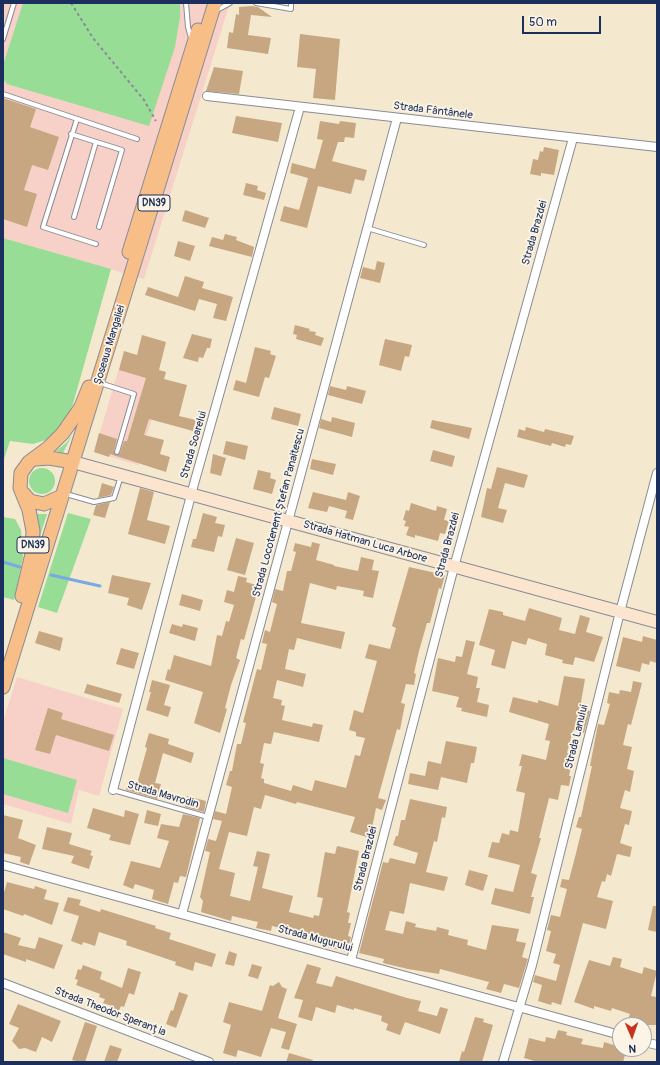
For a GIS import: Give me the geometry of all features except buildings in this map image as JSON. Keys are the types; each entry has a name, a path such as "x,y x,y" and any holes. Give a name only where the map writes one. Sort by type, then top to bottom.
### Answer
{"main road":[{"name":"Șoseaua Mangaliei","path":"20,488 19,481 24,467 63,433 81,407 87,392 194,44 211,6"},
{"name":"Șoseaua Mangaliei","path":"3,687 99,382 211,6"},
{"path":"36,458 49,458 73,462"},
{"path":"20,488 25,496 37,504 51,503 63,495"},
{"name":"DN39","path":"3,657 27,575 33,542 32,520 20,488"}],"street":[{"name":"Strada Fântânele","path":"207,96 657,147"},
{"name":"Strada Soarelui","path":"113,790 192,494 300,107"},
{"name":"Strada Locotenent Ștefan Panaitescu","path":"182,914 397,118"},
{"name":"Strada Brazdei","path":"351,960 454,567 573,138"},
{"name":"Strada Hatman Luca Arbore","path":"73,462 657,622"},
{"name":"Strada Lanului","path":"503,1062 520,1007 620,612 657,473"},
{"name":"Strada Mugurului","path":"3,866 351,960 612,1033"},
{"name":"Strada Theodor Speranția","path":"3,983 209,1062"}],"lane":[{"path":"3,39 14,3"},
{"path":"186,3 188,27 194,44"},
{"path":"211,6 230,3"},
{"path":"256,3 291,8 292,3"},
{"path":"3,94 137,139"},
{"path":"76,119 42,227 96,244"},
{"path":"72,134 122,150 99,227"},
{"path":"74,217 96,142"},
{"path":"367,228 424,245"},
{"path":"99,382 134,394 117,452"},
{"path":"63,495 94,502 114,498 121,475"},
{"name":"Strada Mavrodin","path":"113,790 208,816"}],"path":[{"path":"71,3 94,38 144,100 156,121"}],"shaded area":[{"path":"3,3 230,3 144,279 3,238"},
{"path":"122,358 166,372 138,465 94,452"},
{"path":"17,677 123,709 99,796 79,790 71,824 3,804 3,721"}],"green space":[{"path":"23,3 180,3 180,17 175,47 149,126 7,84 3,79 3,65"},
{"path":"3,238 111,269 73,404 65,423 56,434 46,440 33,444 10,441 3,462"},
{"path":"72,435 63,453 56,451 66,443"},
{"path":"42,468 51,472 55,481 51,490 42,494 33,490 29,481 33,472"},
{"path":"68,513 91,519 57,613 38,607"},
{"path":"34,514 47,514 38,542"},
{"path":"3,517 15,519 21,530 23,557 14,600 3,597"},
{"path":"3,758 77,780 68,813 3,794"}],"waterway":[{"path":"3,562 20,567"},
{"path":"51,575 100,586"}]}
